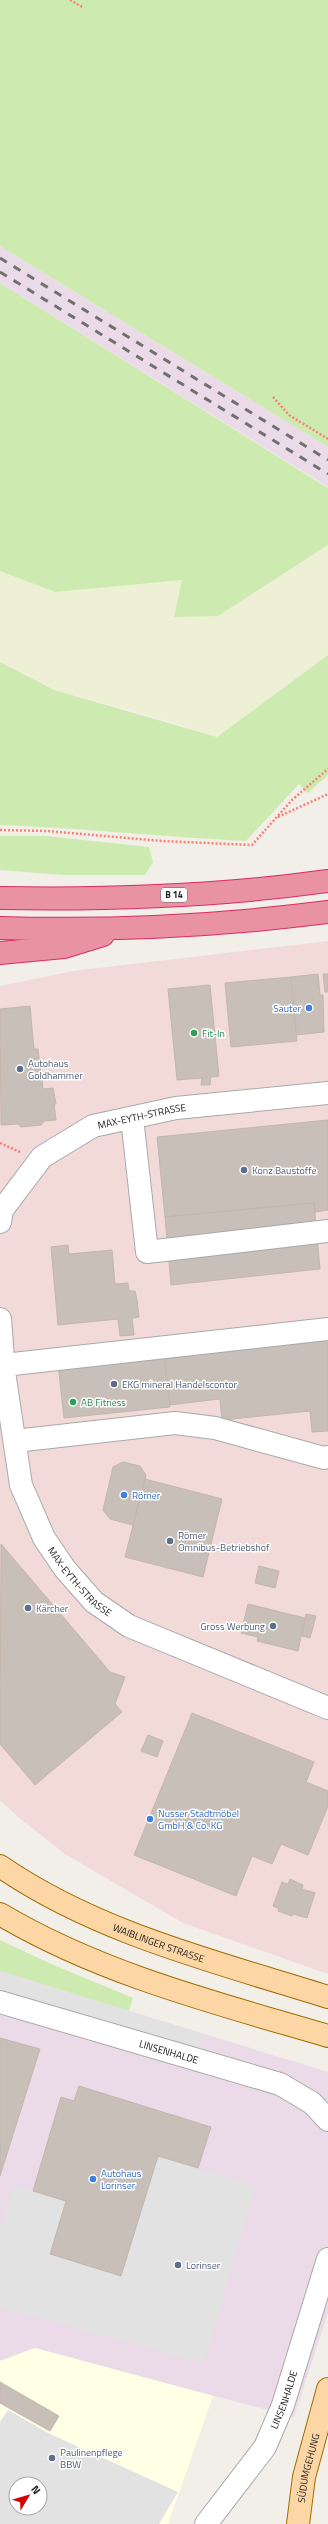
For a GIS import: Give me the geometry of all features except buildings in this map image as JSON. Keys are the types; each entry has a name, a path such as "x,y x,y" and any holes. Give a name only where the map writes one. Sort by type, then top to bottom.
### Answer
{"highway":[{"name":"B 14","path":"0,898 150,896 219,893 328,881"},
{"path":"0,928 123,929 224,923 328,912"},
{"path":"0,953 64,947 123,929"}],"main road":[{"name":"WAIBLINGER STRASSE","path":"0,1866 18,1879 74,1908 126,1931 328,1997"},
{"path":"0,1914 71,1952 139,1979 328,2036"},
{"name":"SÜDUMGEHUNG","path":"298,2524 304,2477 328,2389"}],"street":[{"name":"MAX-EYTH-STRASSE","path":"0,1222 2,1210 42,1157 93,1126 176,1108 328,1093"},
{"path":"132,1118 147,1252 328,1231"},
{"name":"MAX-EYTH-STRASSE","path":"0,1319 4,1365 21,1485 44,1538 65,1569 94,1602 130,1626 162,1641 328,1708"},
{"path":"4,1365 328,1329"},
{"path":"15,1441 175,1423 215,1428 324,1458 328,1457"},
{"name":"LINSENHALDE","path":"0,2002 280,2084 312,2103 328,2120"},
{"name":"LINSENHALDE","path":"206,2524 265,2447 283,2405 328,2259"}],"path":[{"path":"70,0 84,8"},
{"path":"273,397 289,415 328,439"},
{"path":"0,830 47,831 162,841 252,845 292,800 328,769"},
{"path":"276,818 328,794"}],"shaded area":[{"path":"0,246 328,447 328,487 0,283"},
{"path":"328,545 328,655 217,737 149,715 54,690 0,662 0,571 55,592 182,579 218,616"},
{"path":"328,941 328,1974 183,1923 65,1854 18,1817 0,1800 0,986 73,971"},
{"path":"0,1971 328,2072 328,2313 294,2417 35,2348 0,2361"},
{"path":"0,1971 203,2034 196,2058 0,2002"},
{"name":"Lorinser","path":"158,2156 255,2186 204,2363 0,2307 0,2230 14,2185 66,2201 50,2254 121,2275"},
{"path":"35,2348 213,2396 168,2524 0,2524 0,2361"},
{"name":"Paulinenpflege BBW","path":"8,2410 48,2433 178,2492 159,2524 0,2524 0,2422"}],"green space":[{"path":"0,0 328,0 328,447 0,246"},
{"path":"0,283 328,488 328,545 218,616 174,617 182,580 55,592 0,571"},
{"path":"328,655 328,775 308,793 299,784 246,841 0,825 0,662 54,690 217,737"},
{"path":"0,836 46,836 149,847 153,862 145,875 63,875 0,870"},
{"path":"0,1940 49,1963 133,1998 129,2011 0,1971"}],"railway":[{"path":"0,258 328,460"},
{"path":"0,272 328,474"}],"place":[{"name":"Sauter","path":"309,1008"},
{"name":"Fit-In","path":"194,1033"},
{"name":"Autohaus Goldhammer","path":"20,1069"},
{"name":"Konz Baustoffe","path":"244,1170"},
{"name":"EKG mineral Handelscontor","path":"114,1384"},
{"name":"AB Fitness","path":"73,1402"},
{"name":"Römer","path":"124,1495"},
{"name":"Römer Omnibus-Betriebshof","path":"170,1541"},
{"name":"Kärcher","path":"28,1608"},
{"name":"Gross Werbung","path":"273,1626"},
{"name":"Nusser Stadtmöbel GmbH & Co. KG","path":"150,1819"},
{"name":"Autohaus Lorinser","path":"93,2179"},
{"name":"Lorinser","path":"178,2265"},
{"name":"Paulinenpflege BBW","path":"52,2458"}]}
